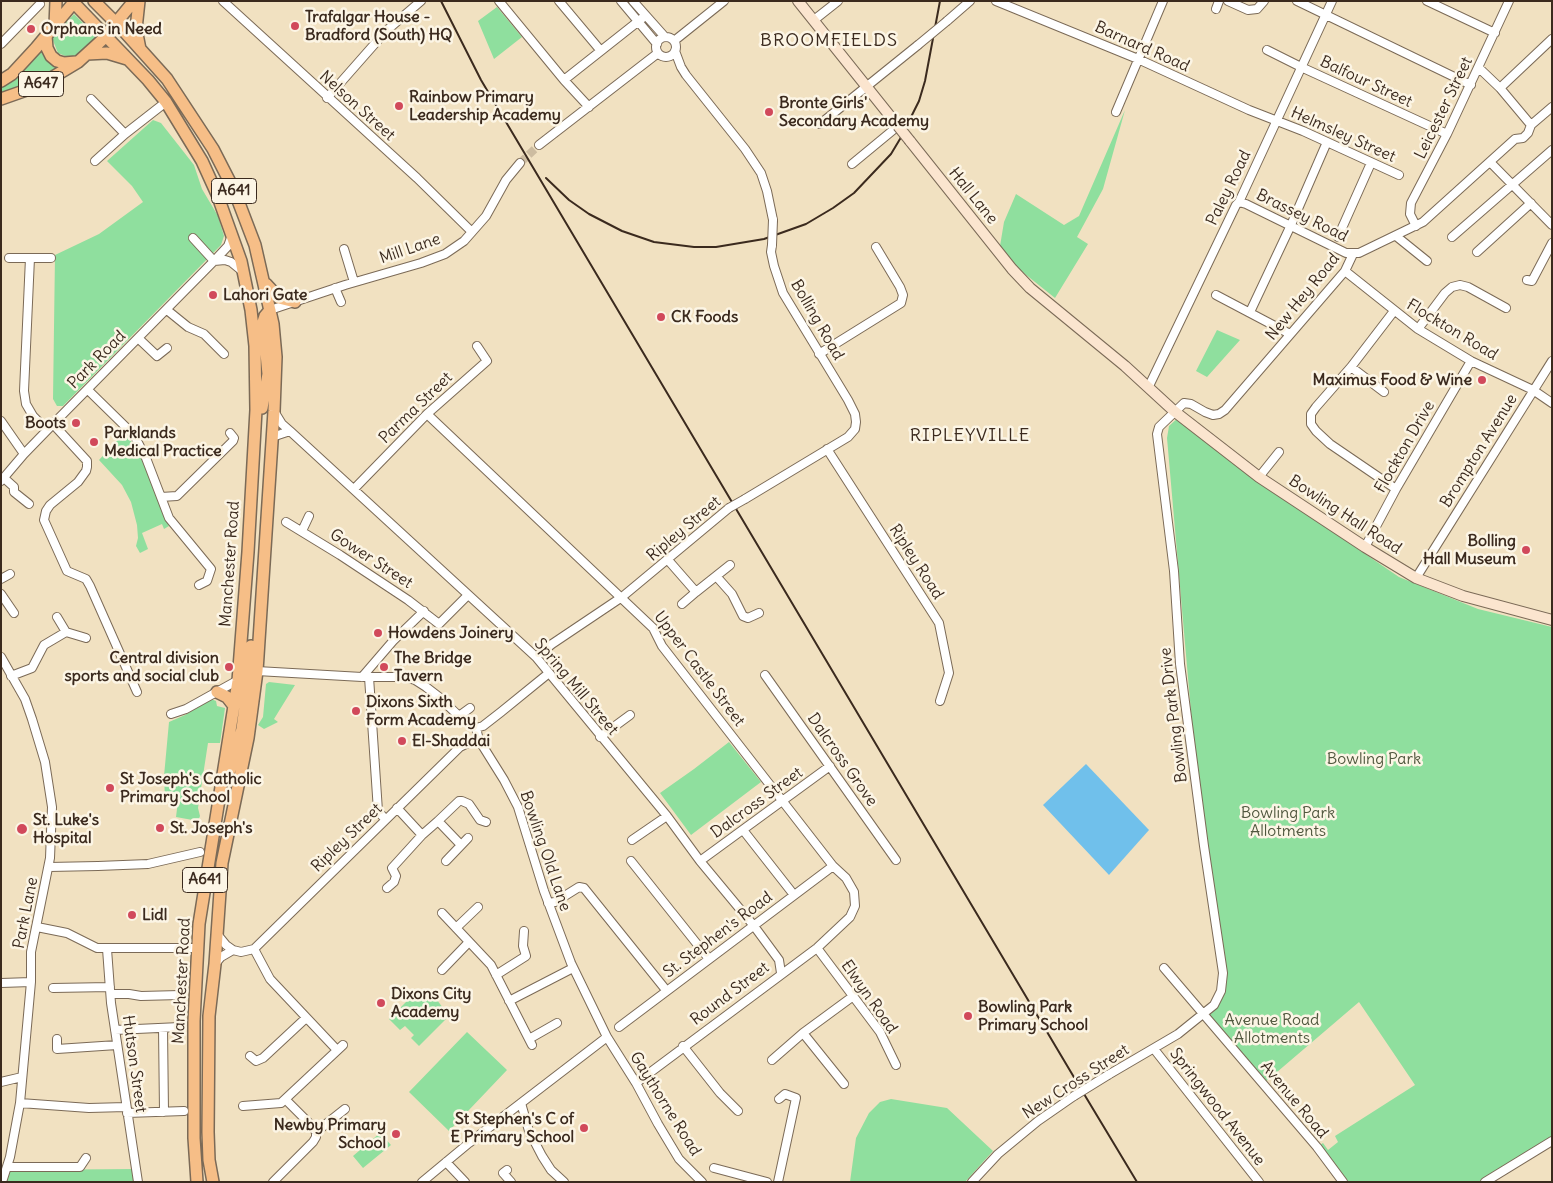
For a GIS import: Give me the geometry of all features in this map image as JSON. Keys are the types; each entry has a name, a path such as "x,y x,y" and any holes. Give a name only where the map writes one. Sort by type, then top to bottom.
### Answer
{"main road":[{"path":"54,26 56,1"},
{"name":"Manchester Road","path":"94,1 167,80 213,149 234,190 255,245 270,310 276,357 257,671 248,738 222,863 215,964 208,1016 207,1100 209,1160 213,1182"},
{"path":"115,23 134,1"},
{"path":"138,1 136,28 140,49"},
{"name":"A647","path":"1,81 12,74 74,2"},
{"name":"Manchester Road","path":"74,2 166,102 202,161 232,233 244,273 255,346 257,394 238,681 204,889 198,948 194,1021 194,1138 198,1182"},
{"name":"A647","path":"1,100 38,86 83,58 115,23"},
{"path":"46,36 47,48 51,56 64,63 107,53 128,60"},
{"path":"264,283 279,298 295,302"},
{"path":"251,310 270,310"},
{"path":"254,447 260,433 268,374 263,322 270,310"},
{"path":"238,681 248,667 252,636 260,624"},
{"path":"220,791 228,779 242,729 248,684 257,671"},
{"path":"217,692 227,697 234,706"}],"street":[{"name":"Nelson Street","path":"224,1 327,98 417,178 472,232"},
{"path":"327,98 386,31 421,1"},
{"path":"499,1 588,107"},
{"path":"559,1 601,51"},
{"path":"621,1 656,44 662,55"},
{"path":"539,145 588,107 662,55 671,56 675,51 674,41 665,37 633,1"},
{"path":"674,41 724,1"},
{"name":"Hall Lane","path":"798,1 1012,269 1030,288 1149,386"},
{"path":"814,20 838,1"},
{"path":"820,124 970,1"},
{"name":"Barnard Road","path":"996,1 1138,59 1277,121"},
{"path":"1116,112 1163,1"},
{"path":"1228,1 1248,10 1257,9 1264,1"},
{"path":"1297,1 1470,85"},
{"name":"Paley Road","path":"1149,386 1239,202 1332,1"},
{"path":"1428,1 1495,33"},
{"name":"Leicester Street","path":"1416,226 1410,214 1411,203 1447,134 1510,1"},
{"path":"1,44 40,4"},
{"path":"564,80 645,16"},
{"path":"656,44 665,37"},
{"path":"1500,88 1552,39"},
{"name":"Balfour Street","path":"1268,50 1447,134"},
{"name":"Bolling Road","path":"675,51 681,67 761,172 773,220 771,252 776,274 783,293 848,400 855,414 854,429"},
{"name":"Bolling Road","path":"662,55 681,67"},
{"path":"1479,68 1500,88 1531,125"},
{"path":"100,96 92,101 125,134"},
{"path":"95,161 125,134 166,102"},
{"name":"New Hey Road","path":"1174,411 1184,403 1191,404 1213,415 1225,410 1344,272 1353,254 1368,250 1430,217 1515,140 1523,138 1528,133 1531,125 1552,107"},
{"name":"Helmsley Street","path":"1277,121 1399,175"},
{"path":"852,164 898,126"},
{"path":"1250,312 1291,226 1327,142"},
{"path":"1452,237 1552,150"},
{"path":"1490,162 1552,225"},
{"name":"Mill Lane","path":"270,310 445,254 464,241 486,216 506,180 520,163"},
{"path":"1338,237 1371,163"},
{"name":"Brassey Road","path":"1239,202 1327,244 1353,254"},
{"path":"1477,252 1531,203"},
{"name":"Park Road","path":"2,480 47,430 228,246 232,233"},
{"path":"1396,236 1427,261"},
{"path":"193,238 214,261 225,260 231,262 244,273"},
{"path":"1527,280 1532,281 1552,243"},
{"path":"819,354 901,303 903,295 900,287 876,247"},
{"path":"344,249 354,282"},
{"path":"9,258 51,258"},
{"path":"30,258 24,391 26,404 33,416 47,430"},
{"name":"Flockton Road","path":"1344,272 1418,329 1471,361 1533,390 1552,403"},
{"path":"1418,329 1445,293 1452,287 1460,285 1468,286 1507,308"},
{"path":"335,288 341,302"},
{"path":"1216,295 1290,334"},
{"path":"166,310 188,327 204,334 224,354"},
{"path":"1394,311 1351,367 1316,407 1311,414 1311,424 1330,444 1396,489"},
{"path":"138,338 157,356 167,348"},
{"name":"Parma Street","path":"354,489 427,414 487,361 477,346"},
{"name":"Flockton Drive","path":"1365,548 1396,489 1471,361"},
{"name":"Brompton Avenue","path":"1416,578 1552,361"},
{"path":"1351,367 1384,392"},
{"name":"Bowling Hall Road","path":"1149,386 1174,411 1260,477 1365,548 1416,578 1463,596 1552,620"},
{"path":"88,390 134,436 146,458 169,518 213,567 207,580 199,585"},
{"name":"Spring Mill Street","path":"274,411 290,431 536,657 667,816 700,861 754,926 779,960 781,973"},
{"name":"Bowling Park Drive","path":"1174,411 1159,426 1157,434 1174,572 1181,673 1223,973 1221,990 1214,1006 1203,1015"},
{"name":"Upper Castle Street","path":"427,414 653,628 662,646 833,866 846,878 854,892 855,906 850,917 840,927"},
{"path":"1,421 24,454"},
{"path":"53,424 87,461 86,471 78,482 50,505 44,520 67,572 86,580 137,692"},
{"name":"Ripley Street","path":"536,657 552,644 622,597 729,508 848,437 854,429"},
{"path":"272,437 290,431"},
{"path":"161,497 177,496 234,441 230,433"},
{"name":"Ripley Road","path":"826,449 939,623 949,673 940,701"},
{"path":"1260,477 1279,452"},
{"path":"2,480 14,487 14,492 29,504"},
{"path":"302,531 310,516"},
{"name":"Gower Street","path":"286,522 424,611 439,624 468,594"},
{"path":"668,560 696,592"},
{"path":"682,604 730,565"},
{"path":"1,579 10,574"},
{"path":"716,576 732,594 743,616 748,618 759,612"},
{"path":"1,594 14,613"},
{"path":"386,819 378,811 366,677 393,641 424,611"},
{"path":"57,618 66,632 86,638"},
{"path":"11,676 32,668 44,646 66,632"},
{"name":"Park Lane","path":"1,657 25,700 45,762 52,807 49,866 31,952 32,982 20,1103 10,1157 2,1182"},
{"path":"171,714 186,709 257,671 366,677 404,677 415,680 439,697 459,716 476,728 483,726 550,673"},
{"name":"Dalcross Grove","path":"765,675 896,860"},
{"path":"459,716 470,708"},
{"path":"600,737 630,715"},
{"name":"Bowling Old Lane","path":"476,728 479,740 518,807 548,903 574,968 607,1037"},
{"name":"Ripley Street","path":"254,949 460,747 479,740"},
{"name":"Dalcross Street","path":"700,861 830,766"},
{"path":"387,888 394,882 396,876 389,868 459,802 462,801 468,804 483,821 477,829"},
{"path":"397,808 422,835"},
{"path":"632,840 667,816"},
{"path":"438,821 461,845"},
{"path":"743,830 794,895"},
{"path":"446,861 468,838"},
{"path":"49,866 148,864 200,852"},
{"path":"631,861 709,959"},
{"name":"St. Stephen's Road","path":"619,1026 833,866"},
{"path":"548,903 555,902 579,887 584,888 666,990"},
{"path":"456,928 478,907"},
{"path":"442,913 491,965 530,1042 557,1024"},
{"path":"37,927 67,933 97,948 198,948"},
{"name":"Round Street","path":"636,1083 816,948 840,927"},
{"path":"496,974 526,956 523,946 524,931"},
{"path":"216,932 233,950 241,952 254,949 270,979 306,1018 340,1048 281,1104 243,1106"},
{"path":"442,970 470,942"},
{"name":"Elwyn Road","path":"816,948 880,1032 896,1065"},
{"name":"Hutson Street","path":"107,949 117,1046 138,1182"},
{"path":"215,964 221,957 233,950"},
{"path":"509,1001 574,968"},
{"path":"1164,968 1203,1015"},
{"path":"1,984 32,982"},
{"path":"53,988 110,991 141,996 180,995"},
{"path":"772,1060 803,1033 852,996"},
{"name":"New Cross Street","path":"972,1182 998,1154 1038,1121 1074,1096 1154,1049 1203,1015"},
{"name":"Avenue Road","path":"1203,1015 1317,1147 1343,1182"},
{"path":"250,1056 256,1061 263,1058 306,1018"},
{"path":"115,1030 180,1027"},
{"path":"163,1028 164,1112"},
{"path":"803,1033 844,1084"},
{"path":"422,1182 607,1037"},
{"name":"Gaythorne Road","path":"607,1037 636,1083 679,1159 702,1182"},
{"path":"57,1039 57,1050 117,1046"},
{"path":"683,1046 720,1094 738,1111"},
{"name":"Springwood Avenue","path":"1154,1049 1259,1182"},
{"path":"1,1082 22,1078"},
{"path":"778,1182 799,1100 786,1094 779,1099"},
{"path":"273,1182 316,1137 316,1132 311,1125 286,1100"},
{"path":"20,1103 164,1112 184,1111"},
{"path":"521,1103 529,1131 542,1156 551,1170 564,1182"},
{"path":"316,1132 345,1109"},
{"path":"1485,1182 1552,1141"},
{"path":"1,1155 10,1157"},
{"path":"7,1167 80,1167 86,1158"},
{"path":"446,1162 465,1182"},
{"path":"714,1168 762,1181"},
{"path":"507,1170 503,1173 511,1182"}],"green space":[{"path":"497,7 522,37 494,59 478,21"},
{"path":"74,14 97,37 78,56 70,58 58,53 52,38"},
{"path":"43,49 47,60 61,69 49,76 1,95 1,87 12,80"},
{"path":"1125,110 1103,189 1077,237 1088,244 1055,298 1015,266 1000,246 1004,222 1016,194 1064,225 1079,216"},
{"path":"153,120 161,123 194,165 202,189 218,216 224,236 221,245 63,406 57,406 53,399 55,255 99,234 143,202 132,186 107,161"},
{"path":"1217,330 1240,340 1207,377 1196,371"},
{"name":"Bowling Park","path":"1179,417 1248,474 1399,577 1478,609 1552,627 1552,1141 1485,1182 1343,1182 1317,1147 1323,1143 1328,1150 1338,1142 1335,1136 1415,1085 1359,1002 1263,1084 1203,1015 1214,1005 1223,973 1201,826 1167,438 1169,426"},
{"path":"124,433 137,448 169,526 164,529 162,524 142,533 148,549 140,553 136,546 138,538 137,525 131,502 122,485 99,460"},
{"path":"269,682 295,685 274,719 278,722 264,729 258,725 263,717 266,684"},
{"path":"211,699 216,701 217,706 225,708 220,743 208,743 198,808 200,816 198,821 176,817 178,801 165,799 164,776 169,722 185,715"},
{"path":"729,742 761,782 691,835 660,793"},
{"path":"415,993 437,1000 449,1016 419,1046 411,1038 414,1035 405,1026 400,1030 389,1019"},
{"path":"467,1032 507,1070 449,1131 409,1092"},
{"path":"891,1099 947,1108 993,1151 965,1182 850,1182 856,1138 869,1113 880,1102"},
{"path":"380,1133 391,1145 363,1168 353,1156"},
{"path":"136,1169 138,1182 2,1182 6,1170"}],"water":[{"path":"1086,764 1149,830 1109,875 1043,805"}],"tunnel":[{"path":"520,163 539,145"}],"railway":[{"path":"441,1 481,80 1137,1182"},
{"path":"546,178 569,200 589,214 622,231 654,242 694,247 716,247 764,239 806,224 854,193 891,154 919,101 925,81 940,1"}],"place":[{"name":"Trafalgar House - Bradford (South) HQ","path":"295,26"},
{"name":"Orphans in Need","path":"31,29"},
{"name":"Rainbow Primary Leadership Academy","path":"399,106"},
{"name":"Bronte Girls' Secondary Academy","path":"769,112"},
{"name":"Lahori Gate","path":"213,295"},
{"name":"CK Foods","path":"661,317"},
{"name":"Maximus Food & Wine","path":"1482,380"},
{"name":"Boots","path":"76,423"},
{"name":"Parklands Medical Practice","path":"94,442"},
{"name":"Bolling Hall Museum","path":"1526,550"},
{"name":"Howdens Joinery","path":"378,633"},
{"name":"Central division sports and social club","path":"229,667"},
{"name":"The Bridge Tavern","path":"384,667"},
{"name":"Dixons Sixth Form Academy","path":"356,711"},
{"name":"El-Shaddai","path":"402,741"},
{"name":"St Joseph's Catholic Primary School","path":"110,788"},
{"name":"St. Joseph's","path":"160,828"},
{"name":"St. Luke's Hospital","path":"22,829"},
{"name":"Lidl","path":"132,915"},
{"name":"Dixons City Academy","path":"381,1003"},
{"name":"Bowling Park Primary School","path":"968,1016"},
{"name":"St Stephen's C of E Primary School","path":"584,1128"},
{"name":"Newby Primary School","path":"396,1134"}],"district":[{"name":"BROOMFIELDS","path":"829,41"},
{"name":"RIPLEYVILLE","path":"970,436"}],"park label":[{"name":"Bowling Park Allotments","path":"1288,822"},
{"name":"Avenue Road Allotments","path":"1272,1029"}]}
